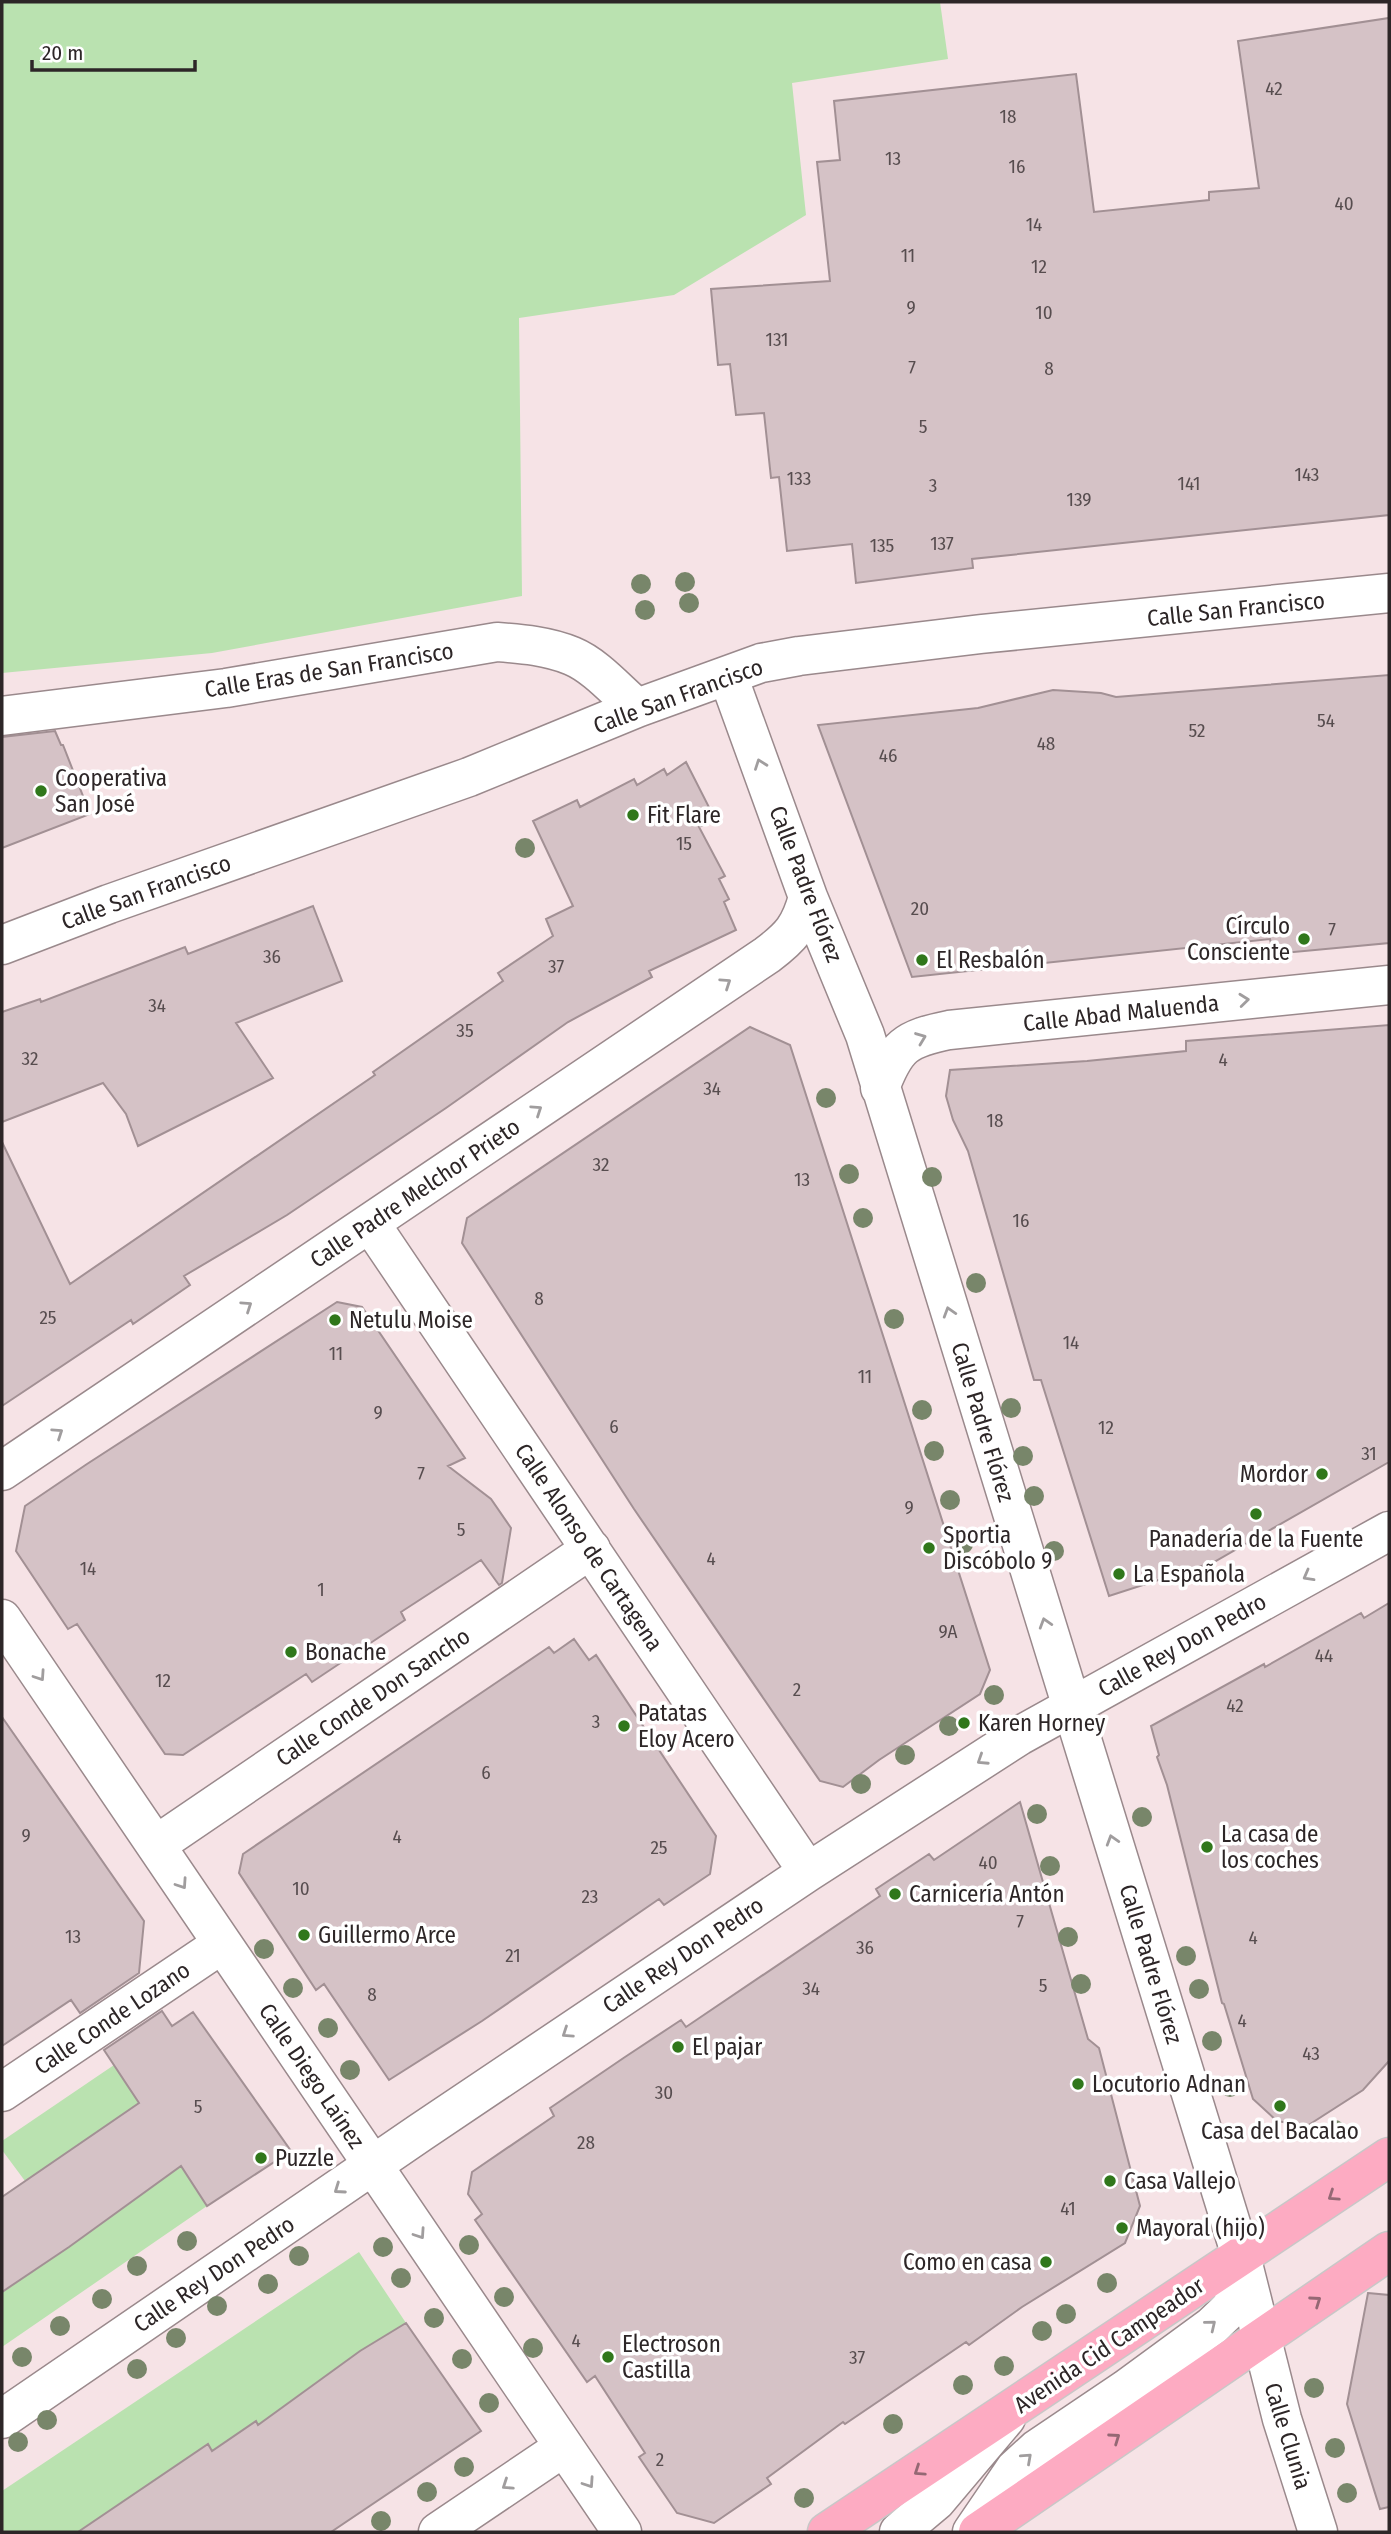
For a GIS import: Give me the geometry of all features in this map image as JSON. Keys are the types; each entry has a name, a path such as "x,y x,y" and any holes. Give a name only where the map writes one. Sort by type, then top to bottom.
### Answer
{"main road":[{"name":"Avenida Cid Campeador","path":"827,2532 1389,2157"},
{"path":"978,2532 1389,2251"}],"street":[{"name":"Calle San Francisco","path":"2,945 109,904 470,777 637,708 761,663 981,634 1389,593"},
{"name":"Calle Eras de San Francisco","path":"2,716 226,688 497,642 538,646 574,657 637,708"},
{"name":"Calle Padre Flórez","path":"728,676 808,897 865,1035 1241,2256 1261,2340"},
{"name":"Calle Padre Melchor Prieto","path":"2,1471 767,955 788,939 802,920 808,897"},
{"name":"Calle Abad Maluenda","path":"880,1088 889,1065 902,1048 920,1036 949,1030 1389,985"},
{"name":"Calle Alonso de Cartagena","path":"370,1223 808,1872"},
{"name":"Calle Rey Don Pedro","path":"2,2419 808,1872 1018,1736 1389,1531"},
{"name":"Calle Conde Don Sancho","path":"156,1845 591,1549"},
{"name":"Calle Diego Laínez","path":"2,1619 622,2532"},
{"name":"Calle Conde Lozano","path":"2,2092 222,1944"},
{"name":"Calle Padre Flórez","path":"972,2532 1015,2469 1037,2449 1212,2326 1233,2306 1241,2256"},
{"name":"Calle Clunia","path":"1261,2340 1282,2419 1318,2532"},
{"path":"899,2532 936,2501 1014,2408"},
{"path":"438,2532 564,2446"}],"green space":[{"path":"2,2 940,2 948,59 792,83 806,215 674,295 519,318 522,596 212,653 2,673"},
{"path":"114,2065 139,2103 25,2181 2,2150 2,2141"},
{"path":"181,2166 207,2206 2,2347 2,2293"},
{"path":"359,2252 406,2323 356,2354 265,2434 256,2421 212,2451 208,2445 78,2532 2,2532 2,2491"}],"building":[{"path":"1389,18 1389,515 972,559 973,568 856,583 852,544 787,551 779,477 771,478 764,413 736,415 730,364 718,365 711,289 830,281 817,162 840,160 834,101 1076,74 1094,212 1209,200 1209,192 1259,188 1238,41"},
{"path":"1389,675 1389,943 1273,954 1270,939 912,977 818,725 978,708 1053,690 1101,693 1116,697"},
{"name":"Cooperativa San José","path":"55,731 90,814 2,848 2,737"},
{"path":"686,762 715,819 699,827 725,876 719,879 729,899 724,902 736,930 649,971 652,977 568,1022 287,1215 184,1276 190,1285 133,1324 131,1320 2,1406 2,1142 70,1284 375,1075 373,1072 503,981 498,973 553,936 546,919 573,906 533,821 577,800 580,807 634,779 637,785 664,769 667,775"},
{"path":"313,906 342,981 236,1023 273,1078 138,1146 126,1114 103,1083 2,1122 2,1012 40,999 41,1002 185,947 188,954"},
{"path":"1389,1025 1389,1462 1214,1562 1109,1596 1041,1380 1034,1380 968,1151 953,1120 946,1096 950,1070 1186,1051 1186,1041"},
{"path":"750,1027 790,1045 990,1670 980,1694 879,1760 843,1787 820,1781 634,1509 462,1243 467,1218"},
{"path":"337,1302 362,1307 465,1458 448,1466 491,1499 511,1528 502,1583 499,1585 481,1560 401,1612 405,1620 312,1682 306,1674 183,1755 165,1754 77,1624 68,1629 16,1551 25,1506"},
{"path":"1389,1603 1389,2061 1363,2090 1307,2126 1277,2121 1253,2099 1222,2003 1151,1726 1361,1613 1364,1618"},
{"path":"574,1639 589,1660 596,1655 716,1836 710,1874 664,1905 659,1899 482,2021 389,2080 324,1984 316,1990 239,1873 243,1854 549,1647 554,1653"},
{"path":"2,1717 144,1921 139,1973 80,2013 71,2000 2,2046"},
{"path":"1020,1802 1088,2039 1099,2048 1140,2206 1125,2243 1022,2307 969,2345 966,2342 845,2424 843,2422 767,2478 771,2484 714,2523 677,2513 639,2457 645,2453 595,2376 587,2382 475,2220 482,2214 468,2194 472,2172 554,2116 550,2108 625,2057 681,2020 686,2027 880,1896 876,1889 929,1854 934,1860"},
{"path":"162,2011 172,2026 193,2012 291,2151 207,2206 181,2166 2,2292 2,2197 139,2103 104,2050"},
{"path":"1368,2293 1389,2295 1389,2507 1380,2509 1347,2404"},
{"path":"406,2323 481,2431 331,2532 78,2532 208,2444 212,2451 256,2421 258,2425 360,2351"}],"place":[{"name":"Cooperativa San José","path":"41,791"},
{"name":"Fit Flare","path":"633,815"},
{"name":"Círculo Consciente","path":"1304,939"},
{"name":"El Resbalón","path":"922,960"},
{"name":"Netulu Moise","path":"335,1320"},
{"name":"Mordor","path":"1322,1474"},
{"name":"Panadería de la Fuente","path":"1256,1514"},
{"name":"Sportia Discóbolo 9","path":"929,1548"},
{"name":"La Española","path":"1119,1574"},
{"name":"Bonache","path":"291,1652"},
{"name":"Karen Horney","path":"964,1723"},
{"name":"Patatas Eloy Acero","path":"624,1726"},
{"name":"La casa de los coches","path":"1207,1847"},
{"name":"Carnicería Antón","path":"895,1894"},
{"name":"Guillermo Arce","path":"304,1935"},
{"name":"El pajar","path":"678,2047"},
{"name":"Locutorio Adnan","path":"1078,2084"},
{"name":"Casa del Bacalao","path":"1280,2106"},
{"name":"Puzzle","path":"261,2158"},
{"name":"Casa Vallejo","path":"1110,2181"},
{"name":"Mayoral (hijo)","path":"1122,2228"},
{"name":"Como en casa","path":"1046,2262"},
{"name":"Electroson Castilla","path":"608,2357"}]}
